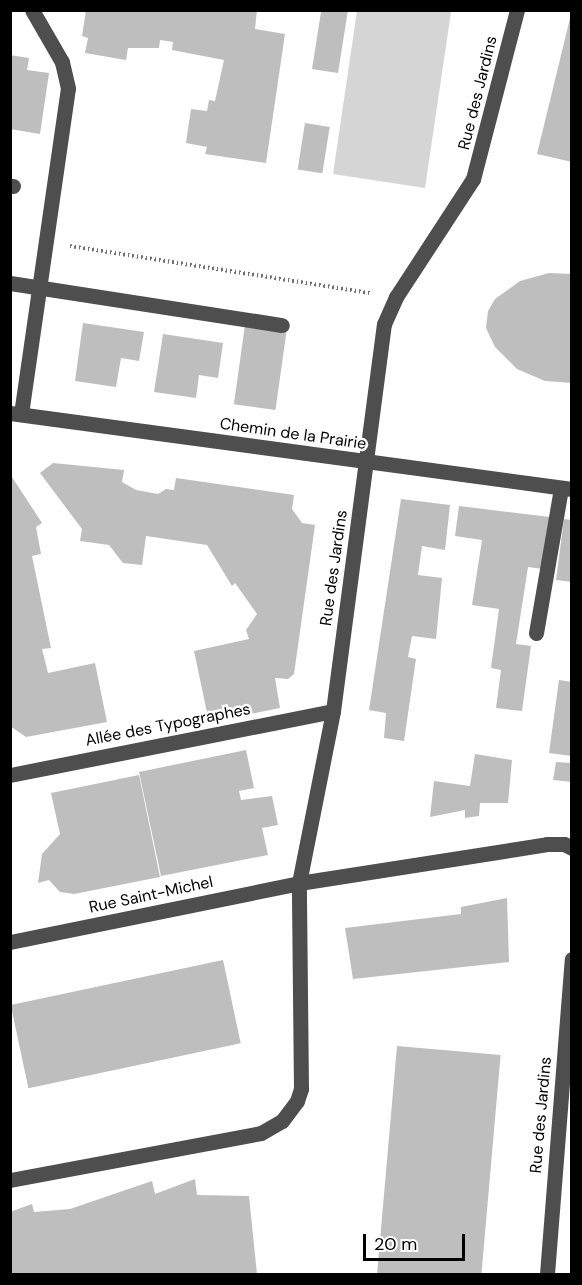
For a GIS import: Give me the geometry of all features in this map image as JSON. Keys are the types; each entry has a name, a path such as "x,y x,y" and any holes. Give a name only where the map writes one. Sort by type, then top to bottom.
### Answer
{"street":[{"path":"16,414 41,289 68,88 62,62 32,10"},
{"name":"Rue des Jardins","path":"10,1180 261,1133 282,1121 301,1089 299,883 333,711 384,324 396,297 473,179 517,10"},
{"path":"10,284 282,325"},
{"name":"Chemin de la Prairie","path":"16,414 566,489"},
{"path":"536,633 566,489"},
{"name":"Allée des Typographes","path":"10,775 333,711"},
{"path":"299,883 547,844 564,844 572,848"},
{"name":"Rue Saint-Michel","path":"10,942 299,883"},
{"name":"Rue des Jardins","path":"547,1275 572,959"}],"path":[{"path":"47,243 396,297"}],"shaded area":[{"path":"357,11 451,12 425,188 333,174"}],"building":[{"path":"86,10 257,10 255,29 285,34 266,163 205,154 207,147 186,143 191,109 207,111 209,100 215,101 224,60 172,50 173,42 160,40 159,48 128,48 126,60 85,53 88,38 82,36"},
{"path":"348,10 338,73 312,69 321,12"},
{"path":"572,14 572,162 537,154"},
{"path":"10,55 29,58 27,70 49,73 40,134 10,129"},
{"path":"305,123 330,127 322,173 298,169"},
{"path":"549,273 572,274 572,383 545,381 517,369 495,347 486,328 488,311 495,299 520,281"},
{"path":"83,323 144,332 139,361 121,358 116,387 75,381"},
{"path":"245,325 287,331 275,410 234,404"},
{"path":"163,334 223,343 218,378 199,375 196,398 154,392"},
{"path":"53,463 124,470 122,482 136,490 158,494 166,489 174,490 176,478 294,495 292,509 302,523 315,525 294,674 288,679 275,678 280,708 209,722 194,651 249,639 246,630 257,614 235,583 232,586 207,545 146,536 142,565 123,563 109,545 80,541 82,529 40,473"},
{"path":"10,474 42,523 36,527 41,554 32,556 51,648 42,649 48,673 95,663 107,722 26,737 10,726"},
{"path":"401,499 450,505 445,550 422,546 418,575 442,578 436,639 412,636 408,657 416,659 404,741 384,738 386,713 369,710"},
{"path":"459,506 550,517 543,569 528,567 516,644 531,646 522,711 496,708 501,670 491,668 499,609 472,605 482,540 455,536"},
{"path":"564,519 572,520 572,582 556,580"},
{"path":"559,680 572,682 572,756 549,753"},
{"path":"246,750 254,788 239,791 241,800 272,796 278,825 262,828 268,855 161,876 139,772"},
{"path":"475,754 512,760 508,803 480,803 479,816 465,818 465,810 430,817 434,781 470,786"},
{"path":"556,762 572,763 572,782 553,780"},
{"path":"139,775 160,877 74,894 60,892 49,880 38,883 42,854 60,834 51,793"},
{"path":"507,898 509,962 353,979 345,928 461,914 461,907"},
{"path":"223,960 241,1043 28,1088 11,1005"},
{"path":"397,1046 501,1055 481,1274 377,1274"},
{"path":"195,1179 197,1195 249,1196 257,1274 10,1274 10,1212 32,1204 34,1212 70,1209 152,1181 155,1194"}]}
